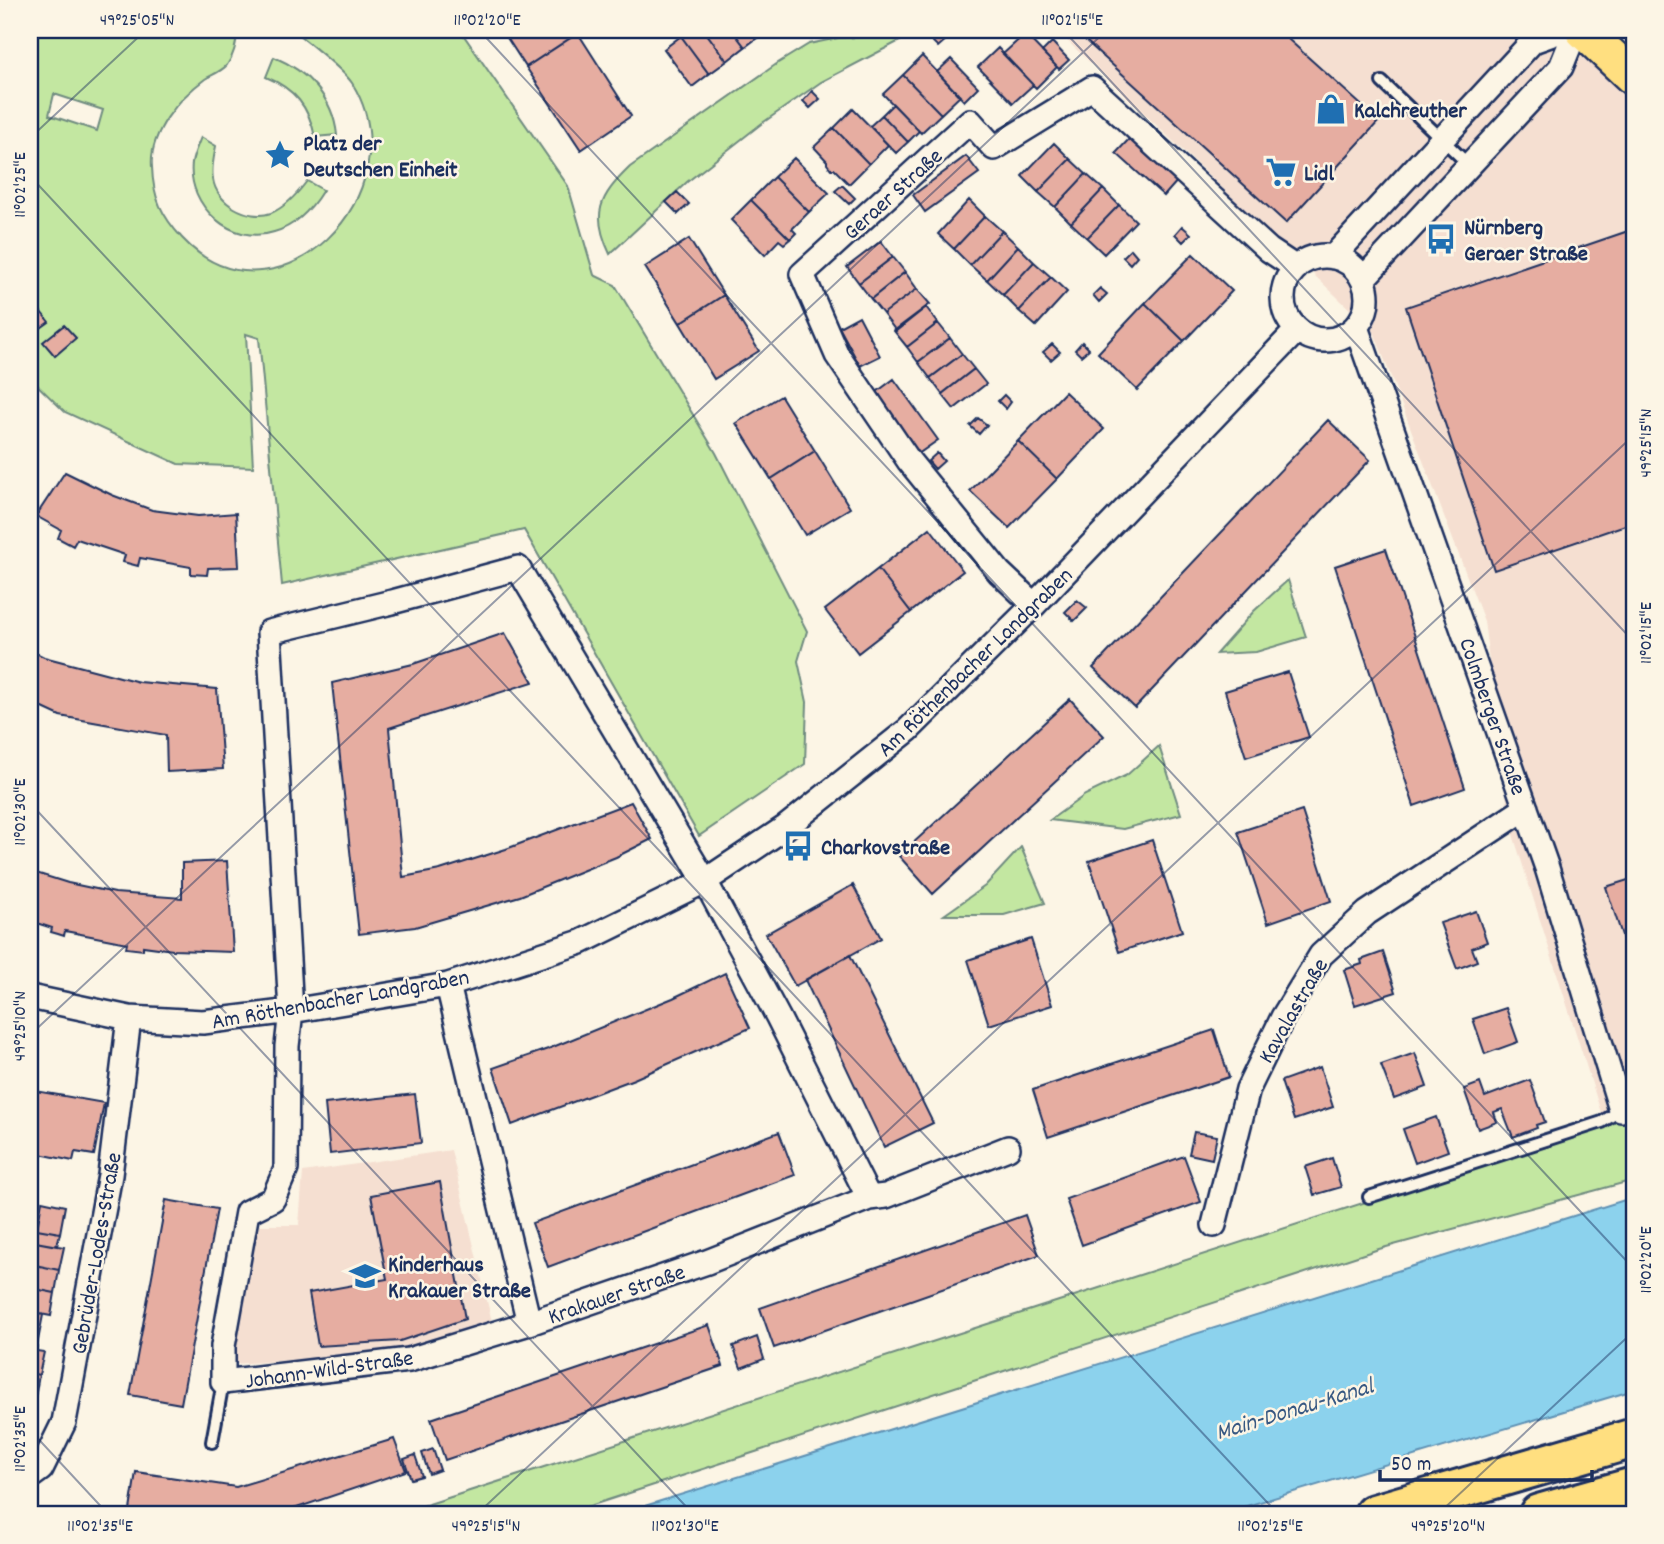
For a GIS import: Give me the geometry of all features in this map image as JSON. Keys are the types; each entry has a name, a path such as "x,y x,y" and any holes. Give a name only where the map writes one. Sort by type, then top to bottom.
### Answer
{"highway":[{"path":"1374,1514 1634,1438"},
{"path":"1539,1514 1634,1487"}],"main road":[{"path":"1583,30 1634,78"}],"street":[{"path":"1333,257 1533,41 1564,30"},
{"path":"1363,279 1561,67 1576,30"},
{"name":"Geraer Straße","path":"1034,605 999,572 902,450 837,355 802,274 970,121 994,148 1092,88 1269,250 1296,268"},
{"path":"1333,257 1345,261 1363,279 1367,304 1363,316 1348,334 1327,341 1316,340 1297,330 1284,311 1283,300 1288,277 1296,268 1307,260 1333,257"},
{"name":"Colmberger Straße","path":"1356,327 1547,868 1621,1110"},
{"name":"Am Röthenbacher Landgraben","path":"30,998 129,1018 203,1022 291,1011 449,985 581,942 705,881 786,827 908,730 1034,605 1297,330"},
{"path":"291,1011 268,632 518,568 705,881 778,1017 869,1198"},
{"name":"Kavalastraße","path":"1214,1225 1248,1089 1283,1017 1321,956 1367,913 1525,808"},
{"name":"Krakauer Straße","path":"449,985 529,1323 707,1262 869,1198 887,1196 1008,1148"},
{"name":"Johann-Wild-Straße","path":"291,1011 287,1046 286,1169 273,1199 247,1212 223,1346 223,1382 409,1360 529,1323"},
{"name":"Gebrüder-Lodes-Straße","path":"30,1477 41,1469 64,1422 110,1175 129,1018"}],"lane":[{"path":"1382,82 1468,164"},
{"path":"1369,1197 1602,1122 1621,1110"},
{"path":"212,1442 223,1382"}],"shaded area":[{"path":"1056,30 1565,30 1634,94 1634,1117 1605,1125 1510,825 1484,621 1374,332"},
{"name":"Kinderhaus Krakauer Straße","path":"451,1150 493,1326 398,1353 233,1364 259,1225 299,1225 303,1172"}],"green space":[{"path":"30,30 238,30 227,65 185,96 168,117 155,142 152,167 154,188 160,206 182,238 219,265 257,271 295,262 327,239 353,206 367,167 368,125 352,83 333,63 293,30 460,30 568,186 594,275 615,285 716,453 807,631 798,661 807,702 805,764 699,836 524,530 282,585 259,338 246,334 253,467 178,464 65,412 30,378","holes":["54,94 103,110 97,131 49,115"]},
{"path":"911,35 821,82 761,124 687,182 610,254 601,228 601,207 611,188 630,167 809,44 838,38"},
{"path":"274,57 297,70 316,87 330,109 337,135 315,137 309,117 299,100 285,87 266,77"},
{"path":"201,137 216,146 212,170 215,188 234,208 243,212 262,215 271,213 291,199 307,181 323,190 303,216 282,229 258,235 228,228 215,219 205,207 192,179 194,153"},
{"path":"1288,580 1306,637 1256,652 1216,654 1254,611"},
{"path":"1159,746 1181,814 1123,829 1050,820 1085,795 1127,775"},
{"path":"1021,847 1045,903 1004,915 944,915 985,886"},
{"path":"1634,1117 1634,1180 1379,1249 565,1514 398,1514 1605,1125"}],"water":[{"name":"Main-Donau-Kanal","path":"1634,1197 1634,1390 1220,1514 619,1514"}],"building":[{"path":"502,30 575,30 578,33 526,67"},
{"path":"690,30 704,30 727,61 709,74 681,36"},
{"path":"704,30 732,30 745,47 727,61"},
{"path":"732,30 757,30 761,35 745,47"},
{"path":"921,30 938,30 947,39 938,47"},
{"name":"Lidl","path":"1074,30 1278,30 1379,121 1286,223"},
{"path":"578,33 631,116 581,150 526,67"},
{"path":"1025,34 1057,67 1036,88 1003,54"},
{"path":"681,36 709,74 692,87 664,49"},
{"path":"1052,42 1069,60 1059,69 1042,52"},
{"path":"998,48 1033,85 1013,103 978,67"},
{"path":"922,56 960,96 941,114 903,75"},
{"path":"951,59 978,87 964,101 937,72"},
{"path":"903,75 941,114 921,133 883,94"},
{"path":"812,91 820,99 810,108 803,101"},
{"path":"893,104 919,131 908,142 882,115"},
{"path":"853,109 888,145 869,164 834,128"},
{"path":"882,115 908,142 896,153 870,126"},
{"path":"834,128 869,164 849,184 831,169 814,147"},
{"path":"1131,137 1178,180 1164,196 1116,153"},
{"path":"1054,143 1070,159 1038,192 1022,176"},
{"path":"966,156 979,173 925,212 913,195"},
{"path":"794,158 829,193 809,212 774,177"},
{"path":"1070,159 1086,174 1055,207 1038,192"},
{"path":"1086,174 1103,189 1071,223 1055,207"},
{"path":"774,177 809,212 792,229 796,233 790,239 751,200"},
{"path":"842,185 855,198 849,204 835,191"},
{"path":"1103,189 1119,205 1087,238 1071,223"},
{"path":"677,192 689,204 678,214 666,202"},
{"path":"751,200 790,239 784,244 779,240 765,255 731,220"},
{"path":"969,200 985,216 954,249 938,234"},
{"path":"1119,205 1136,221 1104,254 1087,238"},
{"path":"985,216 1002,231 970,265 954,249"},
{"path":"1182,226 1191,234 1183,242 1175,234"},
{"path":"1634,229 1634,522 1494,570 1406,307"},
{"path":"1002,231 1018,246 987,280 970,265"},
{"path":"689,239 724,295 680,323 645,267"},
{"path":"881,241 893,257 859,283 847,267"},
{"path":"1018,246 1034,262 1003,295 987,280"},
{"path":"1131,249 1137,256 1130,264 1123,257"},
{"path":"1193,254 1232,291 1184,341 1145,303"},
{"path":"893,257 905,272 871,299 859,283"},
{"path":"1034,262 1051,277 1019,311 1003,295"},
{"path":"905,272 917,289 883,314 871,299"},
{"path":"1051,277 1067,292 1036,326 1019,311"},
{"path":"1100,288 1107,294 1099,302 1093,295"},
{"path":"917,289 930,304 896,331 883,314"},
{"path":"724,295 759,351 714,379 680,323"},
{"path":"1145,303 1184,341 1137,390 1098,353"},
{"path":"37,307 49,322 34,333 30,328 30,313"},
{"path":"926,307 938,323 907,347 894,331"},
{"path":"859,316 880,356 860,366 839,327"},
{"path":"938,323 950,338 918,362 907,347"},
{"path":"64,325 76,338 55,356 43,342"},
{"path":"950,338 962,354 930,378 918,362"},
{"path":"1082,342 1089,349 1081,356 1075,350"},
{"path":"1052,344 1060,352 1051,360 1043,352"},
{"path":"962,354 974,369 942,394 930,378"},
{"path":"974,369 986,384 954,409 942,394"},
{"path":"894,379 938,440 918,454 874,394"},
{"path":"1065,392 1104,429 1057,479 1018,441"},
{"path":"1004,395 1011,402 1006,409 998,401"},
{"path":"781,396 815,451 771,479 736,423"},
{"path":"978,418 987,425 979,434 970,426"},
{"path":"1328,420 1370,460 1135,708 1093,668"},
{"path":"1018,441 1057,479 1009,528 970,491"},
{"path":"815,451 850,508 805,535 771,479"},
{"path":"937,453 944,461 935,469 928,461"},
{"path":"65,472 112,495 152,510 198,516 236,513 239,567 208,568 207,575 191,574 191,567 140,558 138,566 123,562 125,555 77,539 73,546 58,538 61,530 36,516"},
{"path":"930,528 963,571 911,612 878,569"},
{"path":"1386,549 1465,788 1414,806 1335,566"},
{"path":"878,569 911,612 858,653 825,610"},
{"path":"1077,600 1087,608 1074,621 1065,612"},
{"path":"505,633 533,682 389,728 403,877 440,870 506,849 631,802 652,839 616,857 520,896 415,927 359,934 332,683 413,664"},
{"path":"30,650 44,657 139,682 217,689 223,769 167,772 166,735 60,716 30,702"},
{"path":"1288,672 1309,737 1246,757 1225,691"},
{"path":"1070,699 1104,736 933,894 899,856"},
{"path":"1302,811 1331,901 1268,923 1238,832"},
{"path":"1152,840 1182,931 1119,952 1089,861"},
{"path":"227,861 233,952 143,946 143,950 126,948 127,943 65,931 64,936 51,932 52,928 30,921 30,871 115,893 182,898 182,863"},
{"path":"1634,878 1634,972 1606,887"},
{"path":"853,885 881,938 795,986 766,934"},
{"path":"1476,911 1487,942 1472,948 1477,961 1457,969 1440,923"},
{"path":"1031,939 1052,1005 989,1025 968,960"},
{"path":"1383,952 1396,992 1355,1005 1344,970"},
{"path":"850,955 933,1123 884,1147 805,980"},
{"path":"725,973 750,1028 634,1079 512,1125 493,1068 548,1049 673,998"},
{"path":"1506,1008 1518,1042 1485,1054 1473,1019"},
{"path":"1214,1030 1229,1077 1048,1137 1033,1090"},
{"path":"1415,1053 1427,1087 1394,1099 1381,1065"},
{"path":"1320,1067 1333,1107 1294,1120 1281,1081"},
{"path":"1530,1080 1545,1122 1513,1137 1502,1109 1494,1112 1497,1122 1478,1129 1464,1089 1480,1083 1485,1097"},
{"path":"30,1090 104,1103 94,1155 75,1152 73,1161 30,1152"},
{"path":"415,1094 421,1143 330,1154 325,1104"},
{"path":"1436,1117 1448,1151 1415,1163 1403,1129"},
{"path":"779,1132 795,1175 548,1267 532,1223"},
{"path":"1194,1132 1217,1136 1212,1159 1189,1154"},
{"path":"1184,1156 1201,1202 1082,1245 1066,1199"},
{"path":"1332,1158 1341,1187 1314,1195 1305,1167"},
{"path":"440,1182 465,1319 400,1341 318,1346 309,1293 387,1279 371,1195"},
{"path":"166,1200 217,1209 181,1404 130,1395"},
{"path":"42,1201 65,1206 60,1233 37,1229"},
{"path":"1025,1215 1039,1255 774,1348 760,1308"},
{"path":"31,1228 60,1233 57,1246 30,1241"},
{"path":"30,1241 64,1247 59,1270 30,1264"},
{"path":"30,1264 59,1270 55,1293 30,1288"},
{"path":"30,1288 55,1293 51,1316 30,1312"},
{"path":"30,1312 43,1315 36,1351 30,1350"},
{"path":"709,1325 723,1366 445,1460 431,1419"},
{"path":"757,1337 764,1359 741,1368 733,1346"},
{"path":"30,1350 44,1352 39,1375 30,1373"},
{"path":"30,1373 39,1375 35,1398 30,1397"},
{"path":"30,1397 35,1398 30,1420"},
{"path":"394,1439 406,1471 279,1514 153,1514 130,1510 136,1472 236,1487"},
{"path":"433,1449 440,1470 429,1474 422,1453"},
{"path":"415,1455 422,1476 411,1479 404,1459"}],"place":[{"name":"Kalchreuther","path":"1331,109"},
{"name":"Platz der Deutschen Einheit","path":"280,155"},
{"name":"Lidl","path":"1281,172"},
{"name":"Nürnberg Geraer Straße","path":"1441,239"},
{"name":"Charkovstraße","path":"798,846"},
{"name":"Kinderhaus Krakauer Straße","path":"365,1276"}]}
